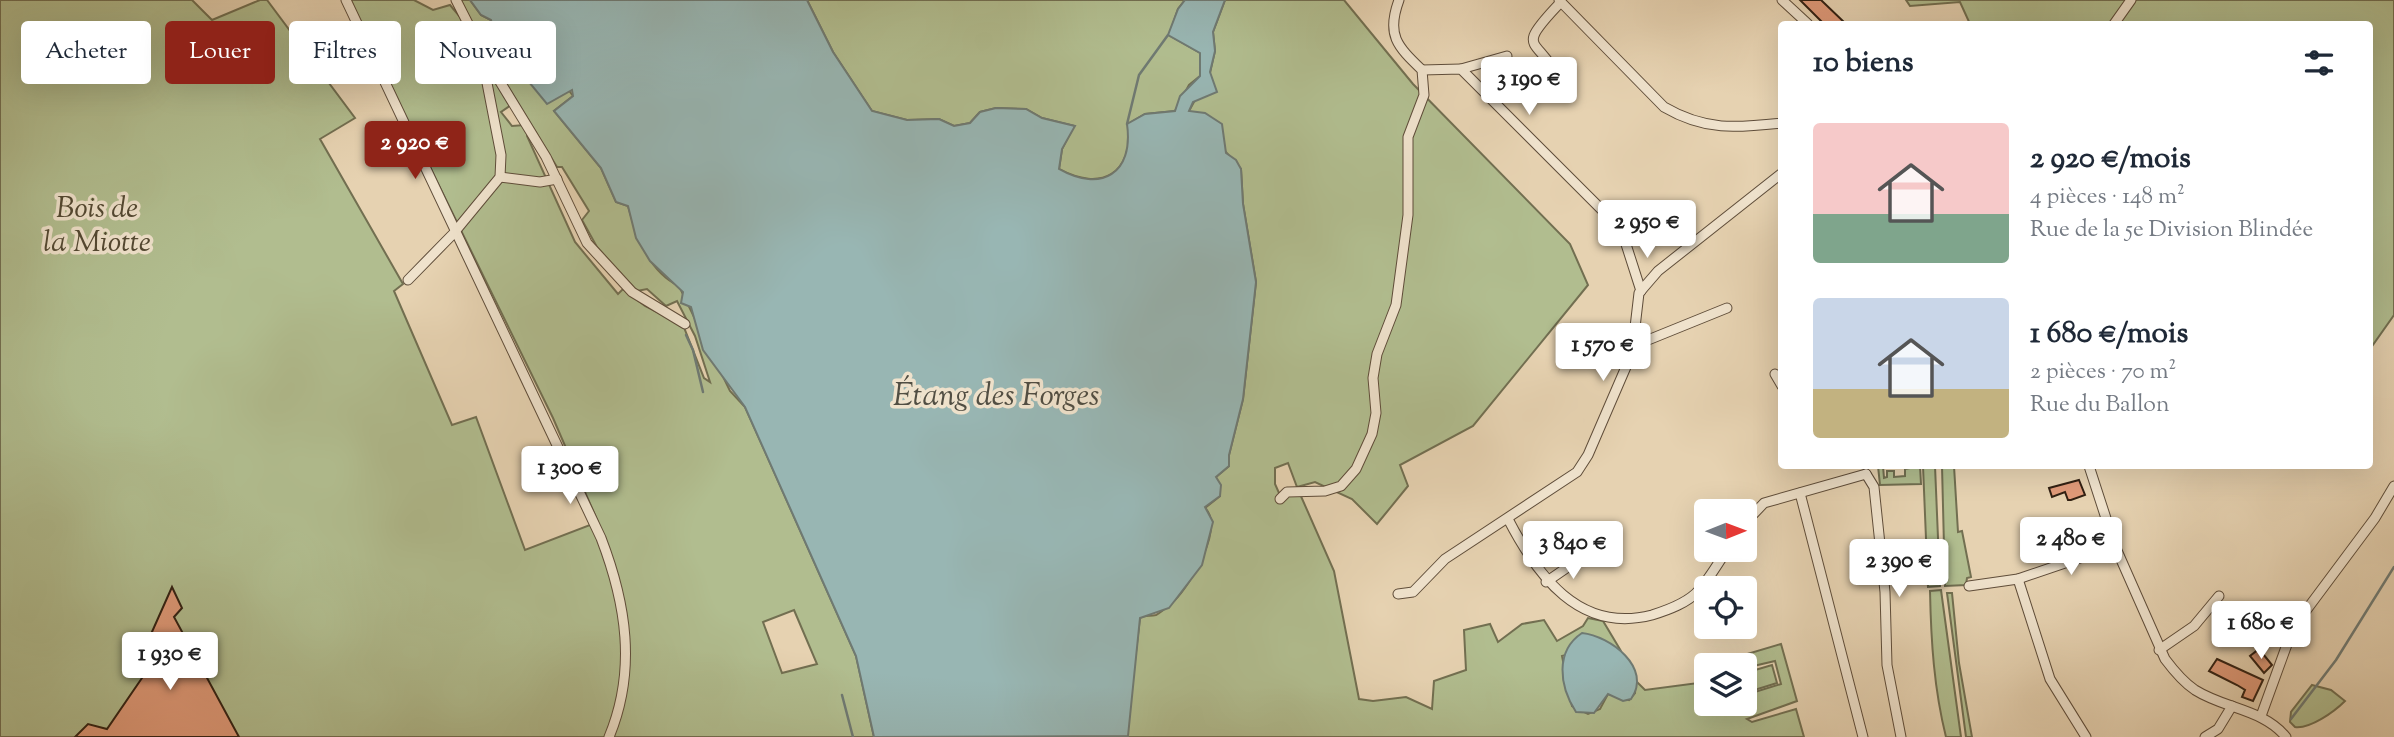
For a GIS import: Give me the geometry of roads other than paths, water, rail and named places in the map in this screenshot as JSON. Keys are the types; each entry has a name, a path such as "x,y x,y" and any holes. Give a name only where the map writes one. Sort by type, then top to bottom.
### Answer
{"street":[{"path":"346,0 601,538 619,584 626,656 621,694 608,737"},
{"path":"456,0 467,21"},
{"path":"1283,495 1325,491 1341,486 1356,469 1372,434 1376,413 1373,378 1377,354 1396,305 1408,215 1408,137 1424,95 1422,70 1400,50 1393,33 1399,0"},
{"path":"1782,0 1805,21"},
{"path":"2116,21 2131,0"},
{"path":"1560,82 1555,71 1536,50 1533,39 1536,27 1560,1 1664,107 1678,115 1712,127 1778,123"},
{"path":"1422,70 1461,69 1507,56"},
{"path":"1461,69 1612,220"},
{"path":"408,280 500,177 501,155 487,84"},
{"path":"504,84 557,179 587,243 632,292 685,324"},
{"path":"1398,594 1413,592 1445,559 1577,472 1588,455 1636,342 1636,307 1641,291 1658,271 1778,176"},
{"path":"500,177 540,182 557,179"},
{"path":"1624,238 1641,291"},
{"path":"1636,342 1648,340 1727,308"},
{"path":"1775,374 1778,379"},
{"path":"2090,469 2115,547 2159,650 2186,683 2232,706 2261,716 2286,737"},
{"path":"1757,510 1764,503 1868,470 1874,487 1885,592 1887,665 1901,737"},
{"path":"2261,716 2293,628 2375,518 2394,486"},
{"path":"1800,493 1863,737"},
{"path":"1508,519 1546,582 1577,607 1603,615 1641,618 1671,610 1698,592 1719,562"},
{"path":"1969,586 2018,579 2115,547"},
{"path":"1546,582 1581,558"},
{"path":"2018,579 2050,679 2086,737"},
{"path":"2159,650 2194,626 2219,596"},
{"path":"2205,737 2218,729 2232,706"}],"water":[{"name":"Étang des Forges","path":"470,0 807,0 833,52 872,111 907,120 939,119 954,126 970,123 980,112 996,108 1026,109 1042,118 1075,126 1062,149 1059,169 1088,179 1101,178 1120,167 1128,141 1127,124 1145,114 1175,111 1180,96 1200,76 1200,53 1168,35 1178,9 1185,0 1225,0 1213,32 1215,51 1210,72 1217,92 1193,102 1189,111 1205,113 1222,124 1226,153 1236,160 1241,169 1243,204 1256,282 1243,399 1229,455 1229,466 1216,477 1221,485 1220,496 1205,507 1213,522 1202,565 1169,608 1140,618 1128,736 874,737 856,656 745,407 703,350 691,307 681,303 683,292 650,261 636,238 628,206 616,202 601,168 554,111 573,96 572,90 547,104 531,84 556,84 556,21 491,21 481,15"},
{"path":"1582,633 1605,640 1616,647 1633,665 1637,676 1631,699 1623,701 1608,694 1594,713 1576,712 1566,691 1562,670 1567,649"}],"waterway":[{"path":"1127,124 1139,75 1168,35"},
{"path":"686,335 693,350 703,392"},
{"path":"2291,719 2336,660 2394,567"},
{"path":"842,695 853,737"}],"park label":[{"name":"Bois de la Miotte","path":"97,226"}]}
